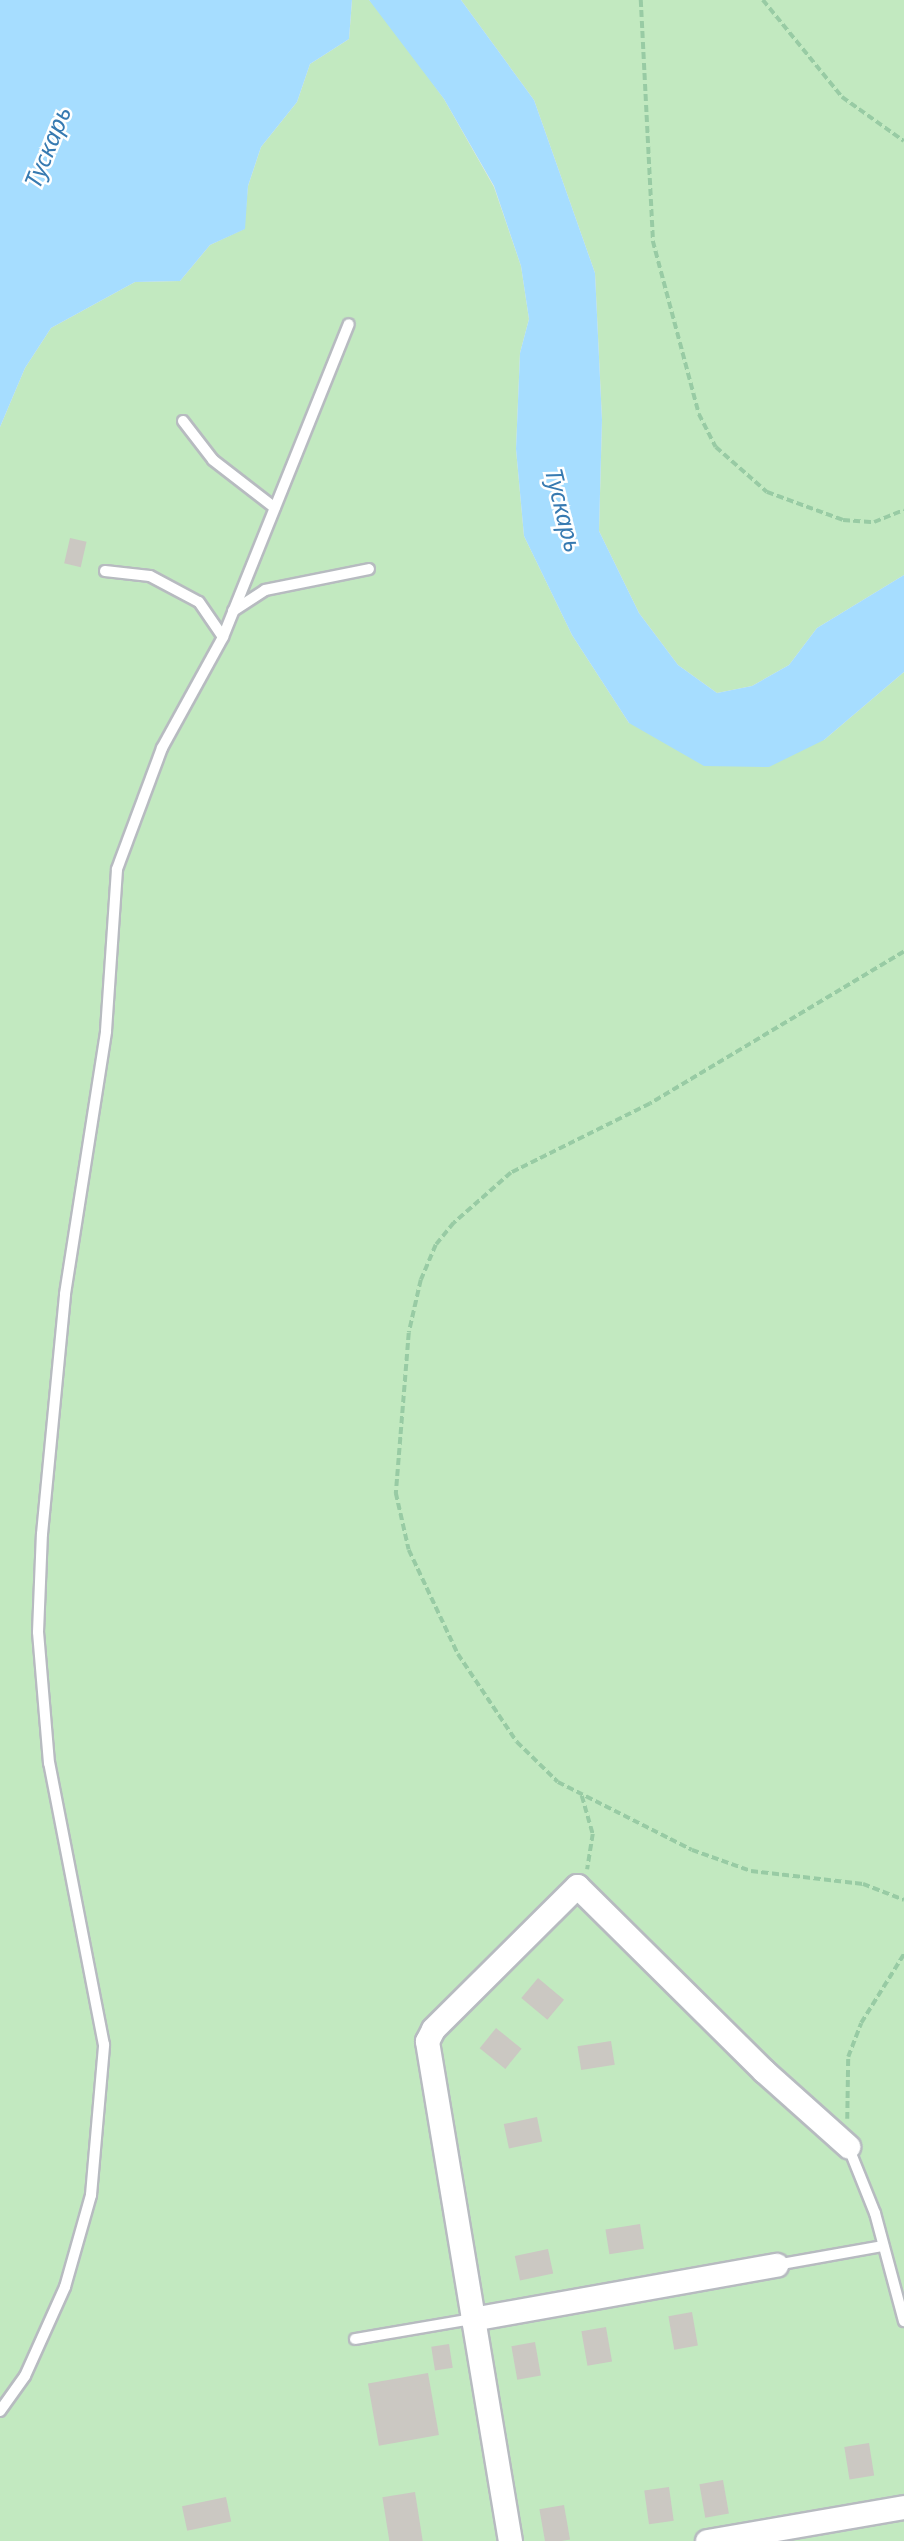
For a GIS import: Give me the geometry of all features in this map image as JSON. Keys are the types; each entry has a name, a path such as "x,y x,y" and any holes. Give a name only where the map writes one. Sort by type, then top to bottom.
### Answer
{"street":[{"path":"510,2541 427,2040 442,2018 577,1886 764,2071 848,2146"},
{"path":"472,2319 776,2265"},
{"path":"707,2541 904,2507"}],"lane":[{"path":"0,2411 25,2376 69,2274 91,2195 104,2045 49,1763 38,1632 42,1534 65,1294 106,1031 117,869 162,748 223,637 349,324"},
{"path":"183,421 212,460 275,508"},
{"path":"233,611 265,590 369,569"},
{"path":"105,571 150,576 199,602 223,637"},
{"path":"848,2146 883,2246 904,2321"},
{"path":"776,2265 883,2246"},
{"path":"355,2339 472,2319"}],"path":[{"path":"641,0 653,241 699,414 716,447 767,492 843,520 874,522 904,510"},
{"path":"763,0 842,97 904,141"},
{"path":"904,952 650,1104 511,1173 454,1223 436,1245 421,1280 409,1334 397,1459 400,1524 458,1654 487,1702 535,1762 582,1795 692,1850 751,1871 863,1884 904,1900"},
{"path":"577,1886 593,1853 591,1818 582,1795"},
{"path":"848,2146 848,2057 861,2023 904,1954"}],"green space":[{"path":"352,0 369,0 385,17 444,99 494,187 521,266 529,319 520,353 516,449 524,536 572,635 629,723 824,740 904,672 904,2541 0,2541 0,427 25,368 51,328 135,282 180,281 210,245 244,229 248,186 261,147 297,102 310,64 349,39"},
{"path":"461,0 904,0 904,575 817,628 789,665 752,686 717,693 678,665 639,613 599,531 602,420 595,273 534,100"}],"water":[{"name":"Тускарь","path":"0,0 352,0 349,39 310,64 297,102 261,147 248,186 245,229 210,245 180,281 135,282 51,328 25,368 0,427"},
{"name":"Тускарь","path":"369,0 461,0 534,100 595,273 602,420 599,531 639,613 678,665 717,693 752,686 789,665 817,628 904,575 904,672 824,740 769,767 704,766 629,723 572,635 524,536 516,449 520,353 529,319 521,266 494,186 444,99"}],"building":[{"path":"70,538 87,542 81,567 64,563"},
{"path":"538,1978 564,2000 547,2020 521,1998"},
{"path":"496,2028 522,2049 505,2069 480,2048"},
{"path":"611,2041 615,2065 581,2070 577,2046"},
{"path":"537,2117 542,2141 509,2149 504,2124"},
{"path":"640,2224 644,2249 609,2254 605,2229"},
{"path":"548,2249 553,2273 520,2281 515,2256"},
{"path":"692,2312 698,2345 674,2350 668,2316"},
{"path":"606,2327 612,2361 587,2366 581,2331"},
{"path":"535,2342 541,2375 517,2380 511,2346"},
{"path":"449,2344 453,2368 435,2371 431,2347"},
{"path":"428,2373 439,2435 379,2446 368,2384"},
{"path":"869,2443 874,2476 849,2480 844,2447"},
{"path":"723,2480 729,2513 705,2518 699,2484"},
{"path":"669,2487 674,2521 649,2524 644,2490"},
{"path":"415,2492 423,2541 389,2541 382,2497"},
{"path":"226,2497 231,2521 187,2531 182,2506"},
{"path":"564,2505 570,2539 545,2541 539,2509"}]}
